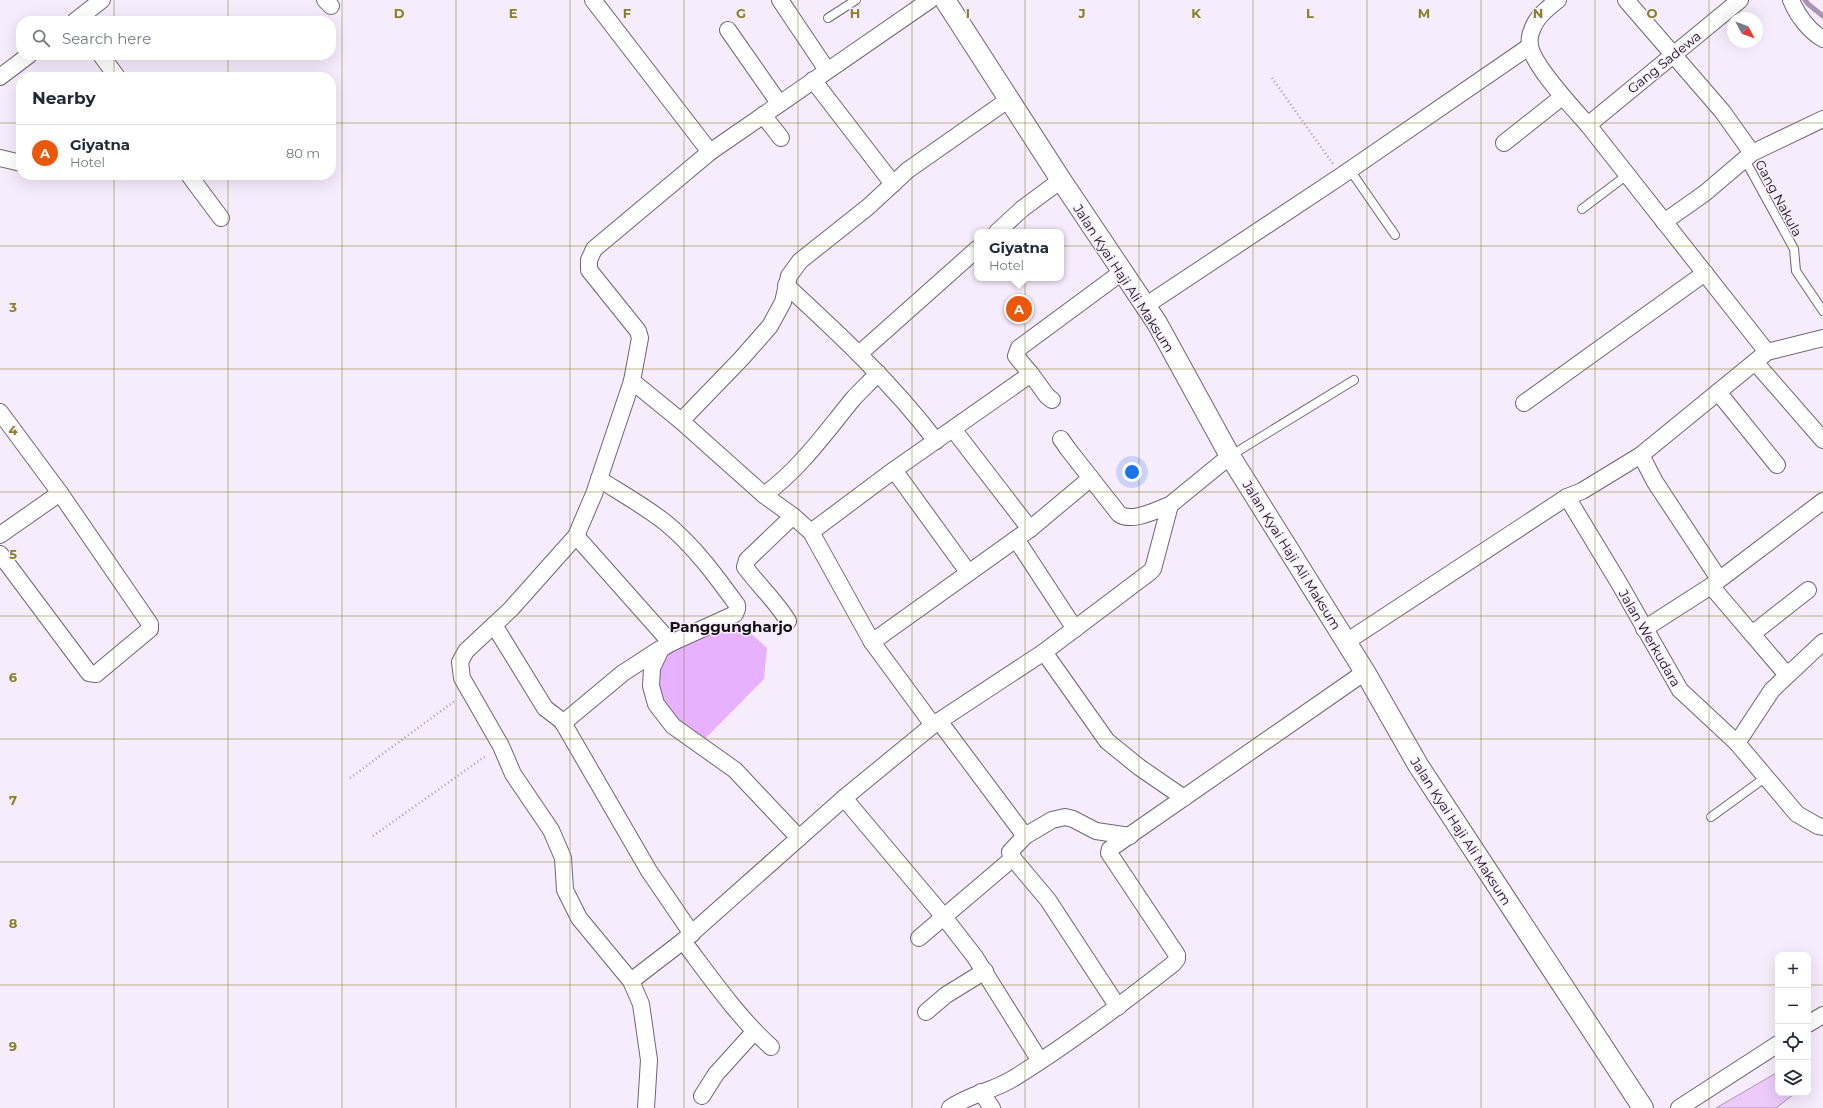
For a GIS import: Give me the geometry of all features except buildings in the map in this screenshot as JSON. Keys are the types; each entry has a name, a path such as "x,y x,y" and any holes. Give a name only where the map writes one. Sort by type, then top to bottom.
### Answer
{"street":[{"path":"82,16 102,0"},
{"path":"593,0 710,152"},
{"path":"780,0 827,70"},
{"path":"646,1108 649,1060 641,1004 631,981 579,918 565,890 563,858 551,830 513,774 501,746 462,678 460,662 466,651 511,608 576,536 599,479 632,381 640,338 638,331 590,270 589,260 594,249 710,152 930,0"},
{"name":"Jalan Kyai Haji Ali Maksum","path":"945,0 1008,100 1157,323 1230,456 1365,672 1418,765 1642,1108"},
{"path":"1558,0 1546,10 1534,25 1531,32 1530,46 1542,69 1562,97 1588,125 1767,352"},
{"path":"1626,0 1722,111 1748,156"},
{"name":"Gang Sadewa","path":"1588,125 1740,0"},
{"path":"1791,0 1797,12 1810,29 1823,39"},
{"path":"728,30 779,103"},
{"path":"1145,306 1345,173 1530,46"},
{"path":"0,77 22,60"},
{"path":"105,60 113,72"},
{"path":"813,80 893,184"},
{"path":"1504,143 1562,97"},
{"path":"681,421 741,359 770,326 783,302 789,276 800,261 868,207 908,170 1008,100"},
{"path":"763,115 781,138"},
{"path":"1664,222 1705,193 1748,156 1823,119"},
{"path":"0,158 16,162"},
{"path":"193,180 221,218"},
{"path":"1000,229 1022,209 1061,180"},
{"path":"859,354 974,252"},
{"path":"1052,400 1047,396 1016,356 1019,348 1122,272"},
{"path":"1524,403 1705,273"},
{"path":"786,285 878,373 913,411 936,441"},
{"path":"1346,642 1567,497 1582,491 1641,455 1767,352 1823,338"},
{"path":"1755,362 1823,440"},
{"path":"764,495 802,462 854,399 878,373"},
{"path":"811,532 894,470 1031,374"},
{"path":"632,381 681,421 764,495 793,516 811,532 872,642 1025,836"},
{"path":"1718,392 1777,465"},
{"path":"0,412 60,493 150,624 150,629 96,674 89,673 0,554"},
{"path":"953,429 1030,529"},
{"path":"1061,439 1119,514 1124,517 1133,517 1170,505 1230,456"},
{"path":"1641,455 1715,583 1752,634 1787,675"},
{"path":"894,470 968,572"},
{"path":"872,642 1030,529 1091,478"},
{"path":"563,723 623,673 666,646 735,614 737,604 713,572 665,522 599,479"},
{"path":"0,535 60,493"},
{"name":"Jalan Werkudara","path":"1567,497 1619,583 1680,690 1737,743 1797,814 1818,826 1823,827"},
{"path":"1644,629 1715,583 1823,501"},
{"path":"631,981 688,937 844,798 936,723 1044,652 1150,572 1153,569 1170,505"},
{"path":"788,621 779,606 756,582 745,567 747,560 793,516"},
{"path":"576,536 666,646"},
{"path":"1016,539 1075,629"},
{"path":"1752,634 1808,590"},
{"path":"494,625 545,708 563,723 649,871 726,999 754,1032 771,1047"},
{"path":"1737,743 1772,690 1823,642"},
{"path":"666,646 652,668 651,686 656,704 673,726 735,770 799,838"},
{"path":"1044,652 1107,741 1133,762 1184,798"},
{"path":"950,1108 958,1102 1012,1079 1040,1061 1118,1007 1177,960 1177,955 1109,853 1110,848 1130,836 1365,672"},
{"path":"844,798 944,917 985,971 1040,1061"},
{"path":"1118,1007 1048,900 1013,858 1010,852 1025,836 1052,820 1065,817 1073,819 1096,831 1130,836"},
{"path":"919,938 1013,858"},
{"path":"926,1012 946,995 985,971"},
{"path":"1811,1022 1823,1015"},
{"path":"702,1096 716,1074 754,1032"},
{"path":"1679,1108 1775,1046"},
{"path":"981,1092 992,1108"}],"lane":[{"path":"828,18 856,0"},
{"name":"Gang Nakula","path":"1748,156 1794,249 1798,274 1823,310"},
{"path":"1345,173 1395,235"},
{"path":"1582,209 1627,175"},
{"path":"1230,456 1354,380"},
{"path":"1711,817 1766,777"}],"path":[{"path":"1272,78 1345,173"},
{"path":"350,778 469,690"},
{"path":"373,836 501,746"}],"shaded area":[{"path":"735,619 767,648 764,679 697,747 661,725 645,687 667,652"},
{"path":"1775,1074 1775,1096 1792,1096 1776,1108 1716,1108"}],"waterway":[{"path":"1805,0 1823,16"}],"place":[{"name":"Giyatna","path":"1019,309"}],"district":[{"name":"Panggungharjo","path":"731,627"}]}
